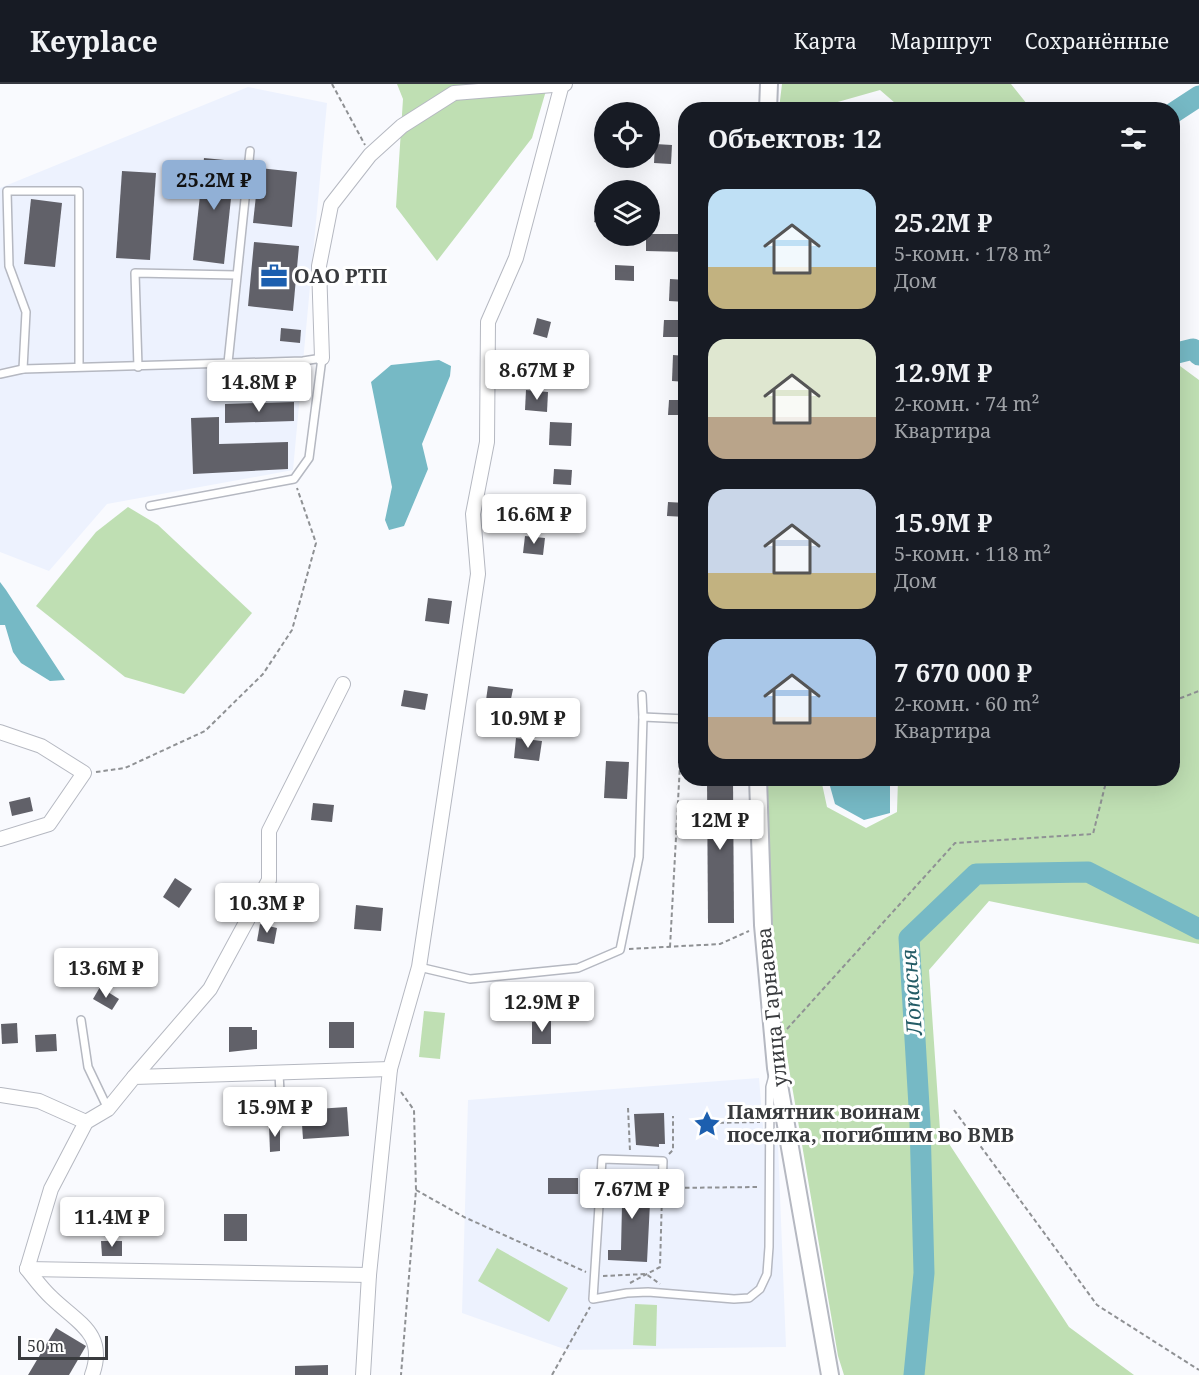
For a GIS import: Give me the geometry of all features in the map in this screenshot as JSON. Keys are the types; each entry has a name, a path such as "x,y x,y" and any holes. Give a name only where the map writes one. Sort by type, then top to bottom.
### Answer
{"street":[{"path":"322,358 319,266 331,205 370,155 402,126 454,93 563,84 516,258 488,322 487,442 473,514 478,574 419,967 390,1069 369,1275 363,1375"},
{"path":"768,102 769,84"},
{"path":"27,1269 51,1189 86,1122 108,1109 210,989 269,880 269,831 343,684"},
{"path":"0,732 41,746 84,773 49,824 0,838"},
{"name":"улица Гарнаева","path":"758,786 763,925 776,1068 830,1375"},
{"path":"134,1077 390,1069"},
{"path":"0,1095 39,1101 86,1122"},
{"path":"27,1269 369,1275"},
{"path":"27,1269 51,1297 91,1332 97,1360 92,1375"}],"lane":[{"path":"228,363 250,151"},
{"path":"23,369 26,312 9,266 7,191 79,191 78,366"},
{"path":"138,367 135,273 236,275"},
{"path":"0,374 23,369 78,366 138,367 322,358 309,458 294,479 150,506"},
{"path":"419,967 470,979 578,968 620,950 639,857 642,695"},
{"path":"643,717 678,719"},
{"path":"81,1020 88,1067 108,1109"},
{"path":"662,1188 663,1161 602,1159 593,1299 627,1293 734,1299 749,1298 760,1289 767,1274 769,1247 770,1087 776,1068"},
{"path":"279,1074 280,1092"}],"path":[{"path":"332,84 370,155"},
{"path":"84,773 125,768 205,731 263,674 292,630 316,543 294,479"},
{"path":"1180,698 1199,691"},
{"path":"670,947 680,786"},
{"path":"774,1044 955,843 1093,834 1105,786"},
{"path":"620,950 720,944 763,925"},
{"path":"396,1086 414,1110 416,1190 401,1375"},
{"path":"628,1108 630,1160"},
{"path":"954,1110 1097,1305 1199,1370"},
{"path":"663,1161 673,1150 673,1116"},
{"path":"712,1123 756,1122"},
{"path":"629,1283 660,1267 662,1188 764,1187"},
{"path":"416,1190 464,1217 595,1276 646,1274 675,1294"},
{"path":"552,1375 593,1299"}],"shaded area":[{"path":"248,87 327,103 293,470 107,504 49,571 0,552 0,188"},
{"path":"759,1078 764,1140 778,1144 786,1347 567,1350 462,1313 468,1100"}],"green space":[{"path":"397,84 548,84 532,138 437,261 396,207 403,99"},
{"path":"782,84 1011,84 1025,102 894,102 880,90 838,102 780,102"},
{"path":"1180,366 1199,380 1199,944 989,901 929,970 940,1130 1069,1327 1134,1375 844,1375 838,1356 775,986 765,786 822,786 827,807 866,828 897,812 898,786 1180,786"},
{"path":"128,507 158,525 252,613 184,694 125,677 36,606 96,532"},
{"path":"424,1011 445,1013 440,1059 419,1057"},
{"path":"497,1248 568,1288 549,1322 478,1281"},
{"path":"635,1304 657,1305 656,1346 633,1345"}],"water":[{"path":"439,360 451,366 450,376 422,444 428,469 404,526 389,530 385,520 392,487 371,382 391,365"},
{"path":"0,582 65,680 50,681 21,663 13,652 5,625 0,625"},
{"path":"830,786 890,786 890,813 864,820 835,804"}],"building":[{"path":"660,144 672,145 671,164 660,163"},
{"path":"204,158 235,161 224,264 193,260"},
{"path":"259,168 297,172 292,227 253,223"},
{"path":"122,171 156,173 150,260 116,258"},
{"path":"31,199 62,203 55,267 24,264"},
{"path":"660,234 678,234 678,252 646,251 646,246 660,246"},
{"name":"ОАО РТП","path":"254,242 299,246 293,311 248,306"},
{"path":"615,265 634,266 634,281 615,280"},
{"path":"670,279 678,280 678,302 669,301"},
{"path":"537,318 551,322 547,338 533,334"},
{"path":"664,320 678,320 678,337 663,337"},
{"path":"281,328 301,330 300,343 280,341"},
{"path":"528,352 546,355 544,372 526,369"},
{"path":"673,355 678,355 678,381 672,381"},
{"path":"526,390 548,392 547,412 525,410"},
{"path":"669,400 678,400 678,415 668,415"},
{"path":"294,402 294,421 225,423 225,404"},
{"path":"219,417 219,444 288,442 288,469 193,474 191,418"},
{"path":"550,422 572,423 571,446 549,445"},
{"path":"554,469 572,470 571,485 553,484"},
{"path":"668,502 678,503 678,517 667,516"},
{"path":"525,536 545,538 543,555 523,553"},
{"path":"428,598 452,601 449,624 425,621"},
{"path":"488,686 513,689 510,704 486,700"},
{"path":"404,690 428,694 425,710 401,706"},
{"path":"516,738 542,741 539,761 514,758"},
{"path":"606,761 629,762 627,799 604,798"},
{"path":"707,786 733,786 734,923 708,923"},
{"path":"30,797 33,811 12,816 9,802"},
{"path":"313,803 334,805 332,822 311,820"},
{"path":"175,878 192,889 179,908 163,897"},
{"path":"356,905 383,908 381,931 354,929"},
{"path":"260,924 277,928 274,944 257,941"},
{"path":"127,950 145,964 136,975 119,962"},
{"path":"100,987 119,999 112,1010 93,999"},
{"path":"551,1021 551,1044 532,1044 532,1022"},
{"path":"329,1022 354,1022 354,1048 329,1048"},
{"path":"17,1023 18,1043 2,1044 1,1024"},
{"path":"229,1027 252,1027 252,1030 257,1030 257,1049 229,1052"},
{"path":"56,1034 57,1051 36,1052 35,1035"},
{"path":"347,1107 349,1136 303,1139 301,1110"},
{"path":"664,1113 665,1144 659,1144 659,1147 636,1145 634,1114"},
{"path":"280,1124 280,1151 270,1152 269,1125"},
{"path":"548,1178 578,1178 578,1194 548,1194"},
{"path":"612,1181 651,1183 647,1262 608,1260 608,1250 621,1250 622,1205 611,1204"},
{"path":"224,1214 247,1214 247,1241 224,1241"},
{"path":"101,1241 122,1241 122,1256 102,1256"},
{"path":"56,1328 86,1346 69,1375 28,1375"},
{"path":"328,1365 328,1375 295,1375 295,1366"}],"waterway":[{"name":"Лопасня","path":"1180,108 1199,96"},
{"name":"Лопасня","path":"1180,352 1193,349 1199,355"},
{"name":"Лопасня","path":"914,1375 924,1273 920,1123 909,938 976,874 1088,872 1199,929"}],"place":[{"name":"ОАО РТП","path":"274,276"},
{"name":"Памятник воинам поселка, погибшим во ВМВ","path":"707,1124"}]}
